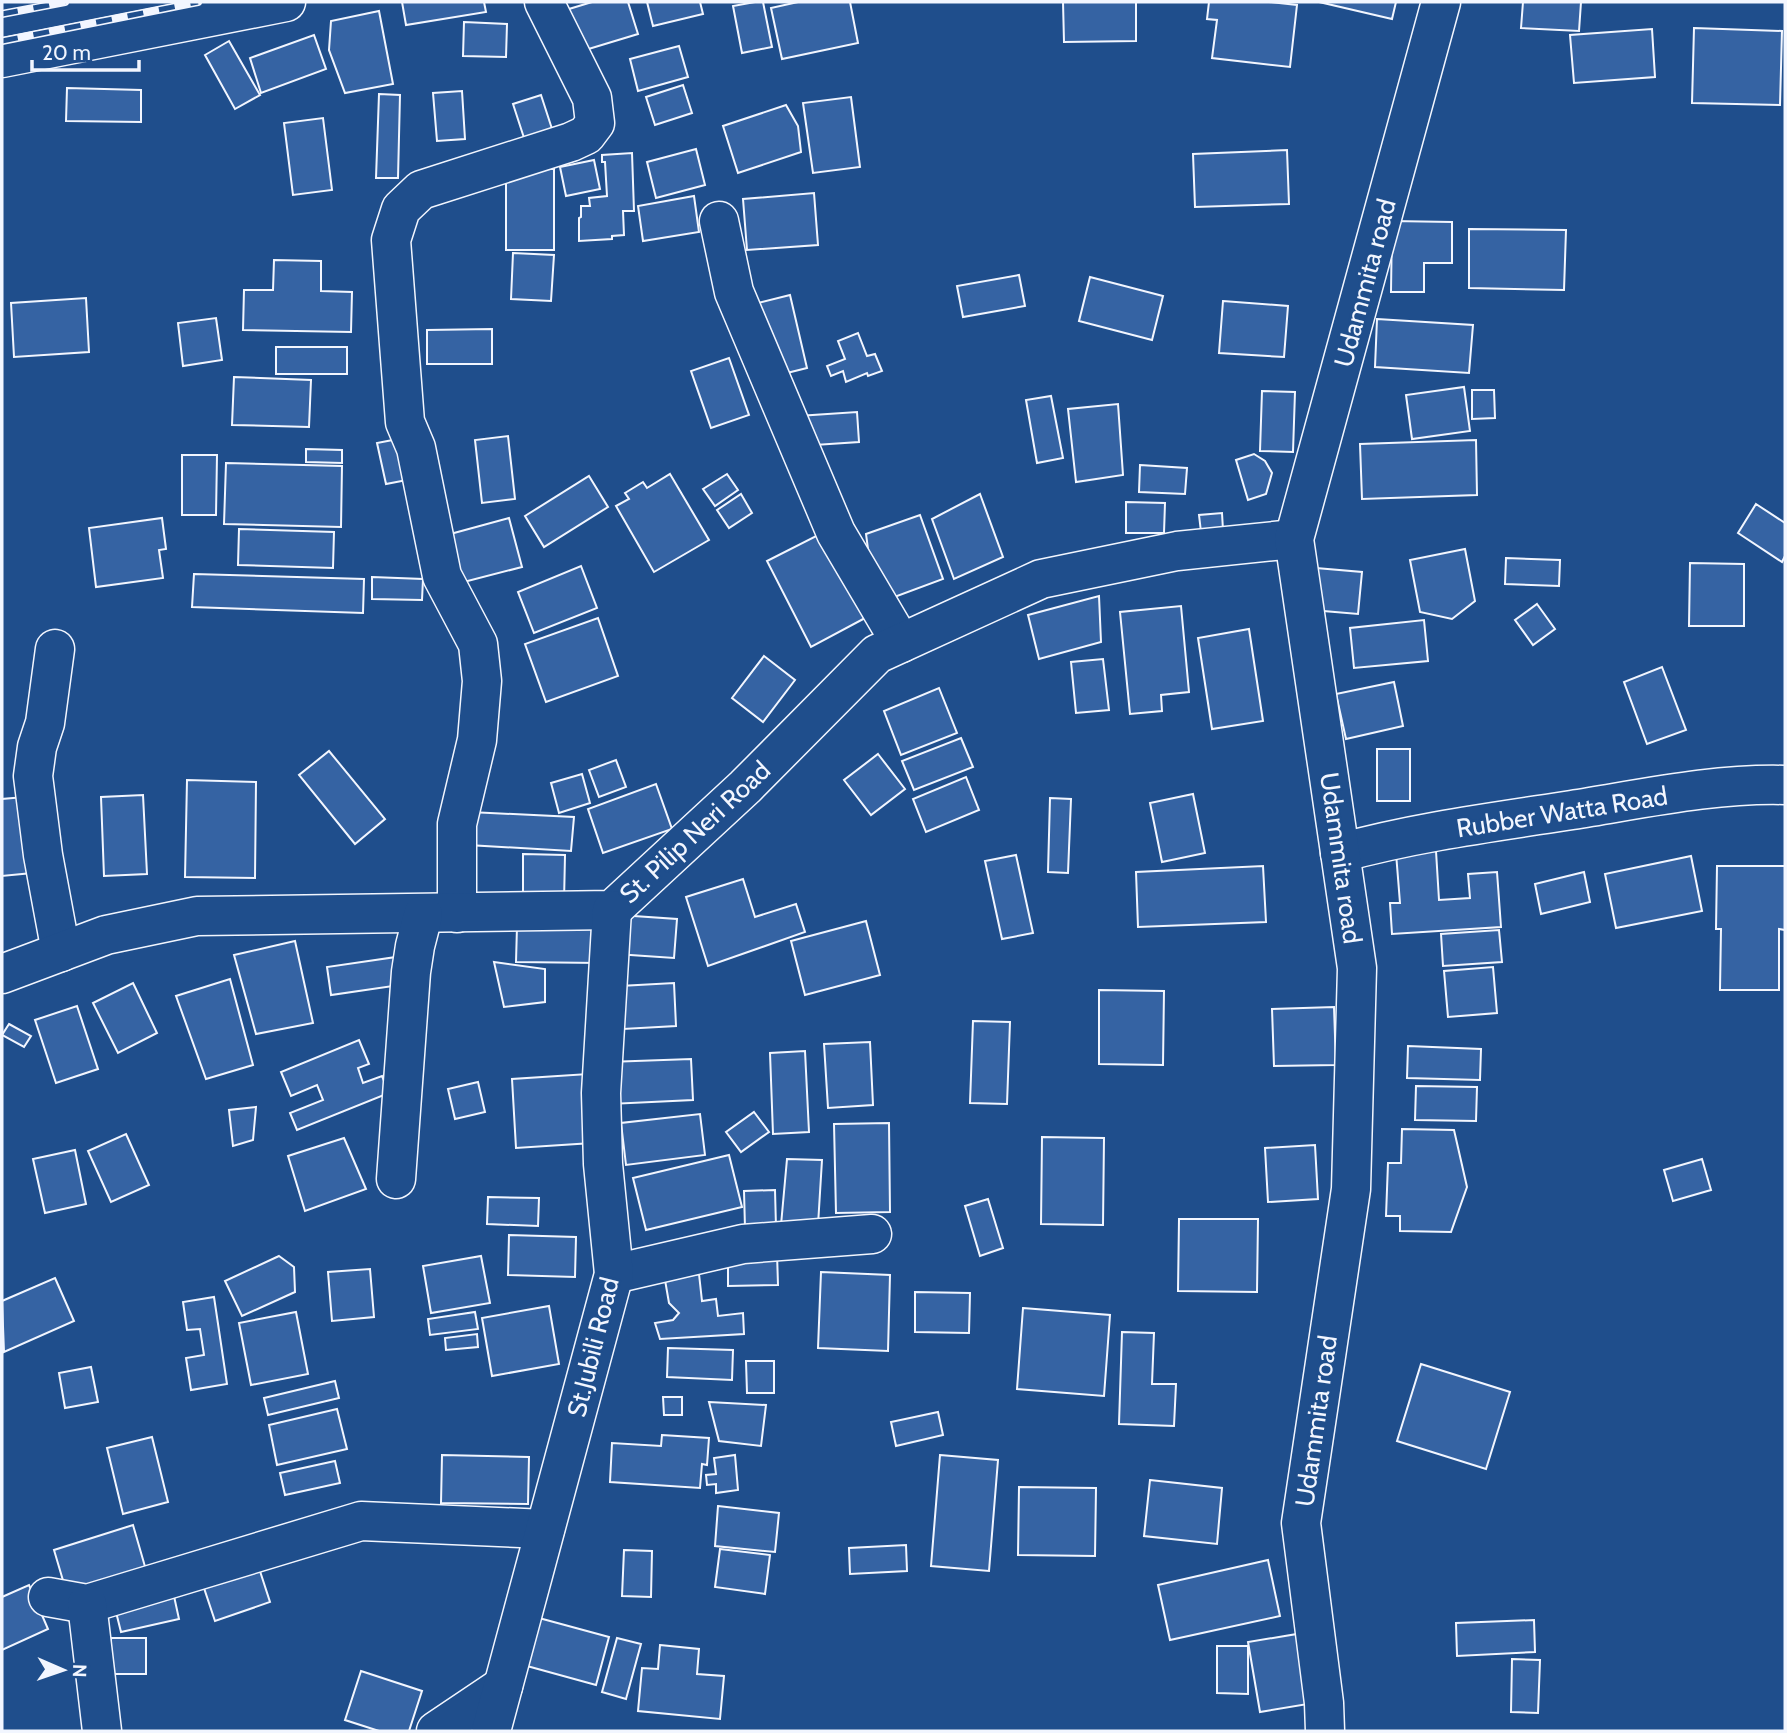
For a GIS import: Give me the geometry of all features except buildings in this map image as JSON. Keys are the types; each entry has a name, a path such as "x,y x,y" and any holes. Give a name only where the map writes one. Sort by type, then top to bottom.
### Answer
{"street":[{"path":"2,58 286,2"},
{"path":"396,1179 415,946 440,914 477,740 482,681 478,644 442,576 416,448 405,422 391,240 401,209 421,191 570,142 586,135 595,123 592,98 544,2"},
{"name":"Udammita road","path":"1325,1731 1324,1703 1301,1523 1350,1189 1357,968 1294,539 1441,2"},
{"path":"719,221 734,292 836,533 901,643"},
{"name":"St. Pilip Neri Road","path":"2,974 106,935 197,916 612,911 745,787 877,654 1041,579 1177,551 1294,539"},
{"path":"55,649 33,776 43,855 61,952"},
{"name":"Rubber Watta Road","path":"1340,853 1397,837 1657,796 1758,784 1785,785"},
{"name":"St.Jubili Road","path":"491,1731 614,1274 603,1164 601,1093 612,911"},
{"path":"614,1274 743,1244 872,1234"},
{"path":"48,1597 87,1604 361,1521 545,1529"},
{"path":"87,1604 102,1731"},
{"path":"436,1731 503,1686"}],"railway":[{"path":"2,14 65,2"},
{"path":"2,41 198,2"}]}
